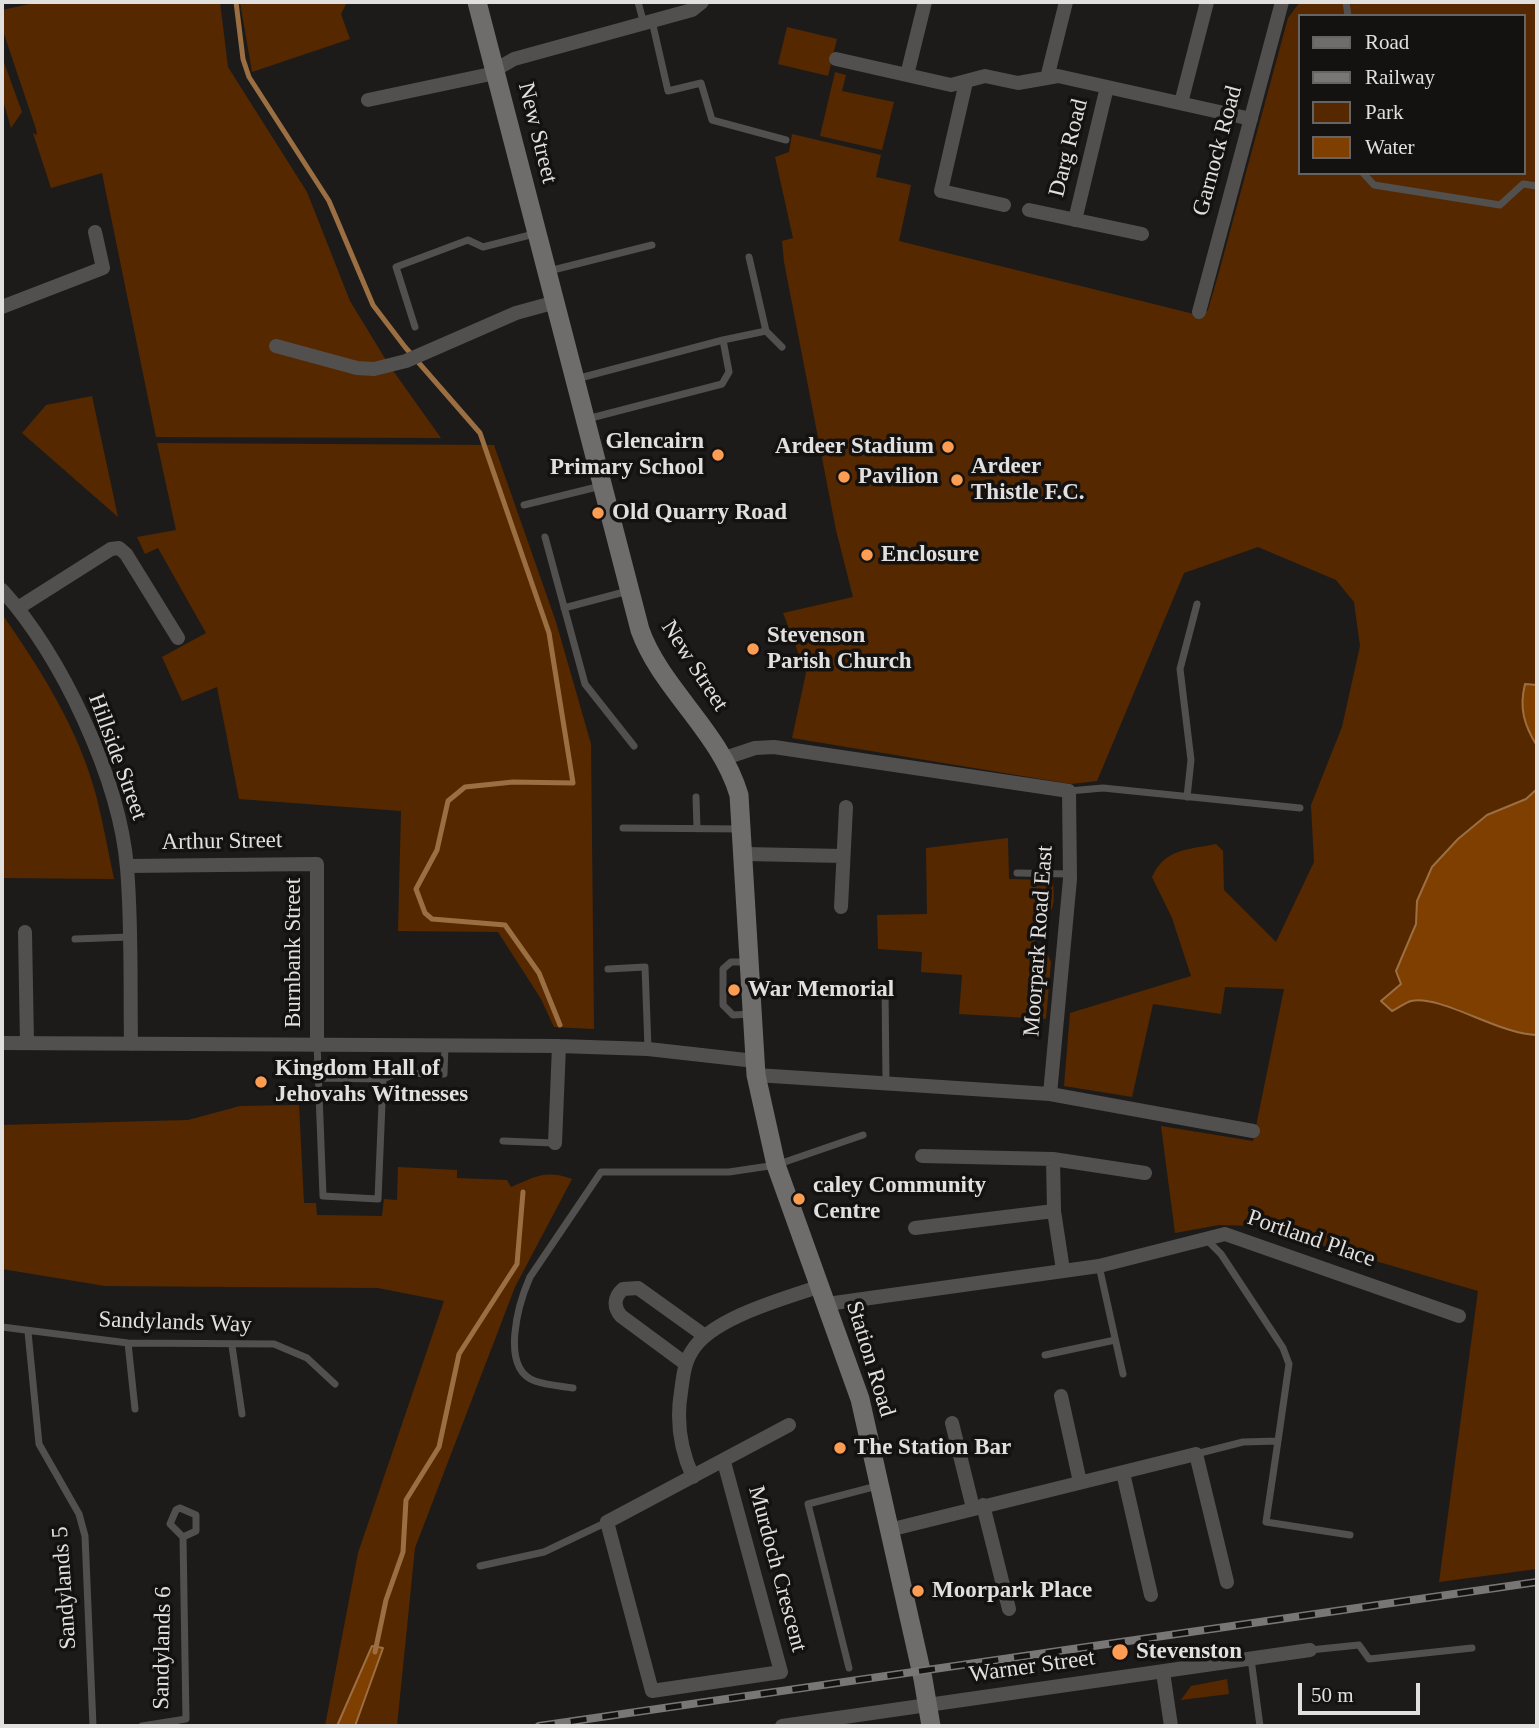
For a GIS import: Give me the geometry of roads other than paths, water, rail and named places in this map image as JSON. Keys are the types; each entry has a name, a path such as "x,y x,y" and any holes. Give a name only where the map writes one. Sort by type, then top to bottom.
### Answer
{"street":[{"name":"New Street","path":"477,2 630,591 649,650 725,758 739,795 745,854 756,1068"},
{"path":"368,100 486,75 514,59 692,9 702,2"},
{"path":"907,75 925,2"},
{"name":"Darg Road","path":"1047,78 1066,2"},
{"path":"1181,103 1207,2"},
{"name":"Garnock Road","path":"1199,312 1282,2"},
{"name":"Darg Road","path":"836,59 951,85 985,76 1018,83 1058,76 1251,119"},
{"path":"966,82 941,191 1004,205"},
{"name":"Darg Road","path":"1075,220 1107,87"},
{"name":"Darg Road","path":"1029,210 1142,234"},
{"path":"2,307 103,268 95,232"},
{"path":"276,345 357,368 374,369 421,356 516,313 556,302"},
{"path":"18,608 111,549 119,548 126,554 178,638"},
{"name":"Hillside Street","path":"2,590 18,608 59,670 89,734 110,791 127,866 131,1044"},
{"path":"725,758 755,748 774,747 1069,791"},
{"name":"Moorpark Road East","path":"1051,1094 1069,874 1069,791"},
{"path":"841,906 846,807"},
{"path":"745,854 843,856"},
{"name":"Arthur Street","path":"127,866 317,864"},
{"name":"Burnbank Street","path":"317,864 317,1043"},
{"path":"25,932 27,1043"},
{"path":"2,1043 317,1043 648,1049 756,1068 886,1082 1051,1094 1252,1131"},
{"path":"555,1143 559,1046"},
{"name":"Station Road","path":"756,1068 764,1119 776,1165 860,1399 921,1670 931,1726"},
{"path":"922,1156 1053,1159 1144,1173"},
{"path":"1053,1159 1054,1211 1063,1270"},
{"path":"915,1228 1054,1211"},
{"name":"Portland Place","path":"705,1336 726,1322 824,1295 1099,1266 1225,1234 1459,1316"},
{"path":"686,1364 621,1317 615,1307 617,1297 623,1289 638,1288 705,1336 693,1349 686,1364 678,1418 682,1449 692,1477"},
{"path":"1062,1396 1080,1482"},
{"path":"952,1423 1009,1609"},
{"name":"Murdoch Crescent","path":"724,1462 781,1672 652,1691 607,1522 789,1425"},
{"path":"889,1530 1196,1454 1227,1582"},
{"path":"1123,1473 1152,1595"},
{"name":"Warner Street","path":"782,1726 1310,1650"},
{"path":"1163,1672 1171,1726"}],"lane":[{"path":"638,2 648,22 668,91 701,83 712,120 786,140"},
{"path":"1365,175 1374,185 1500,205 1523,184 1537,186"},
{"path":"415,327 396,267 468,240 483,247 538,233"},
{"path":"548,271 652,245"},
{"path":"749,257 766,331 782,347"},
{"path":"575,379 766,331"},
{"path":"585,420 722,384 729,372 723,340"},
{"path":"524,505 602,485"},
{"path":"545,537 585,684 634,746"},
{"path":"564,608 630,591"},
{"path":"1187,797 1191,760 1180,669 1198,604"},
{"path":"1069,791 1103,788 1300,808"},
{"path":"696,797 696,828"},
{"path":"623,828 743,829"},
{"path":"1017,873 1069,874"},
{"path":"75,939 129,937"},
{"path":"750,962 731,962 723,969 723,1005 733,1015 753,1014"},
{"path":"608,969 645,967 648,1049"},
{"path":"885,986 886,1082"},
{"path":"317,1043 323,1196 379,1199 383,1079"},
{"path":"317,1077 383,1079 397,1073 444,1073 445,1045"},
{"path":"573,1388 533,1381 520,1369 514,1342 530,1277 601,1172 729,1172 776,1165 863,1135"},
{"path":"503,1141 555,1143"},
{"path":"1204,1238 1221,1254 1289,1364 1266,1522 1350,1535"},
{"path":"1099,1266 1123,1374"},
{"name":"Sandylands Way","path":"2,1328 128,1343 232,1346 274,1344 307,1358 335,1384"},
{"name":"Sandylands 5","path":"28,1332 39,1444 79,1514 85,1536 93,1726"},
{"path":"1045,1355 1115,1340"},
{"path":"128,1343 135,1409"},
{"path":"232,1346 242,1414"},
{"path":"1196,1454 1243,1442 1278,1441"},
{"path":"849,1668 808,1504 879,1485"},
{"path":"480,1566 544,1552 607,1522"},
{"name":"Sandylands 6","path":"142,1726 186,1719 183,1537"},
{"path":"1310,1650 1359,1644 1369,1659 1472,1648"},
{"path":"1251,1659 1260,1726"}],"water":[{"path":"1525,684 1537,685 1537,746 1524,716"},
{"path":"1537,789 1537,1035 1506,1029 1438,1003 1423,1000 1411,1001 1392,1011 1381,1001 1401,984 1396,971 1416,924 1417,901 1432,867 1458,839 1487,815 1526,799"},
{"path":"372,1646 383,1648 355,1726 337,1726"}],"waterway":[{"path":"236,2 243,59 249,77 329,201 373,305 405,347 480,433 549,633 573,783 513,782 465,787 448,801 437,850 416,889 425,913 432,919 505,925 539,973 560,1025"},
{"path":"375,1652 386,1600 403,1552 406,1500 439,1447 459,1354 517,1264 523,1192"}],"railway":[{"path":"539,1726 1537,1582"}],"place":[{"name":"Ardeer Stadium","path":"948,447"},
{"name":"Glencairn Primary School","path":"718,455"},
{"name":"Pavilion","path":"844,477"},
{"name":"Ardeer Thistle F.C.","path":"957,480"},
{"name":"Old Quarry Road","path":"598,513"},
{"name":"Enclosure","path":"867,555"},
{"name":"Stevenson Parish Church","path":"753,649"},
{"name":"War Memorial","path":"734,990"},
{"name":"Kingdom Hall of Jehovahs Witnesses","path":"261,1082"},
{"name":"caley Community Centre","path":"799,1199"},
{"name":"The Station Bar","path":"840,1448"},
{"name":"Moorpark Place","path":"918,1591"},
{"name":"Stevenston","path":"1120,1652"}]}
